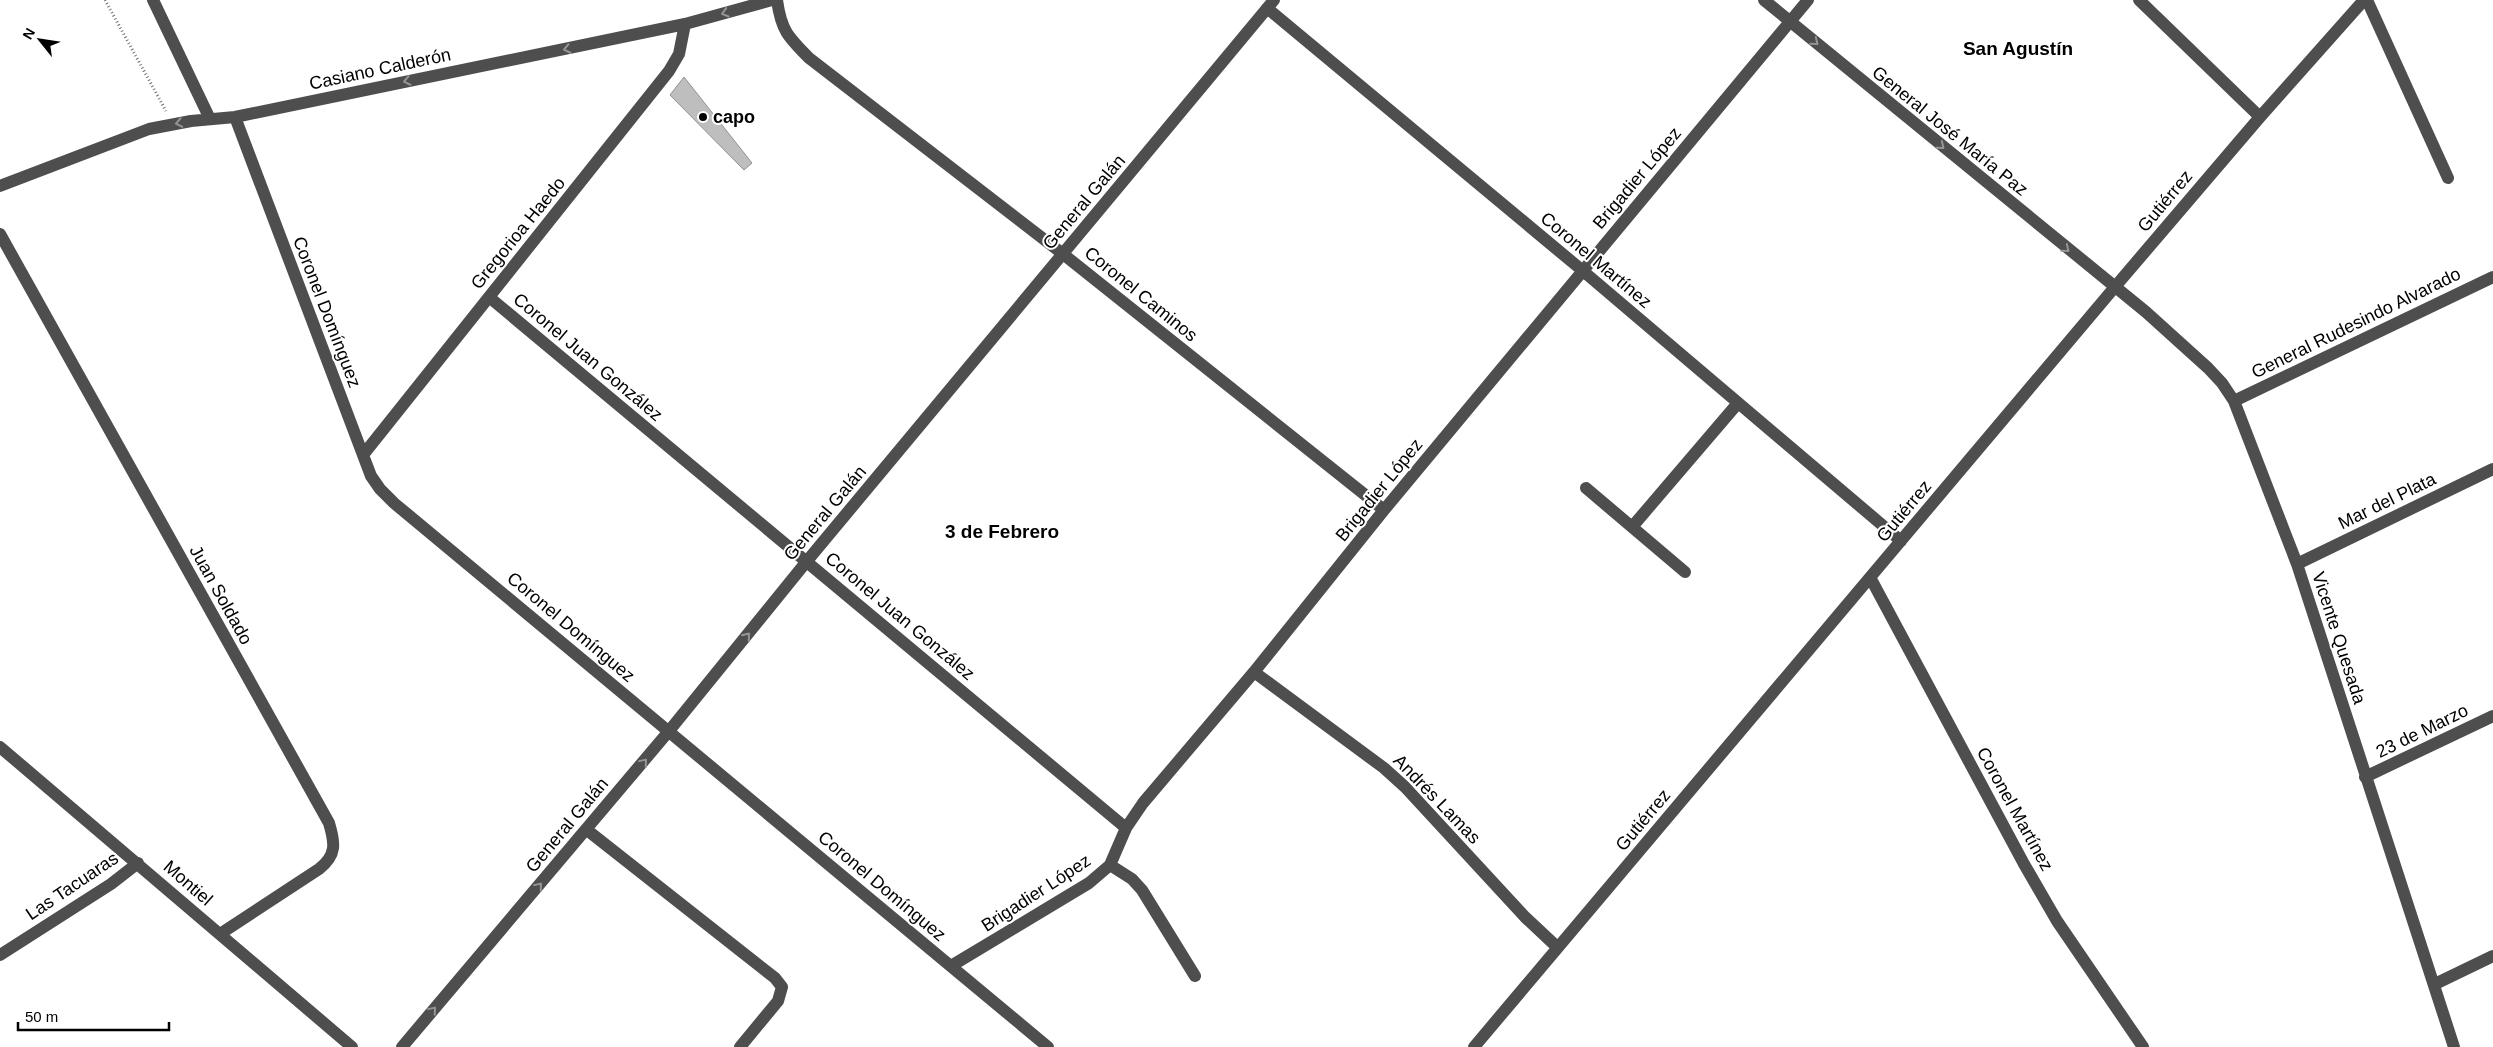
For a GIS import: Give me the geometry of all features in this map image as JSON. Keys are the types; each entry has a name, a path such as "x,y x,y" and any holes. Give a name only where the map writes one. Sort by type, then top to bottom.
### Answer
{"street":[{"path":"153,0 210,118"},
{"name":"Casiano Calderón","path":"0,186 149,129 210,118 235,117 685,24 772,0"},
{"name":"Coronel Caminos","path":"777,0 780,22 787,35 809,58 1063,254 1384,510"},
{"name":"General José María Paz","path":"1764,0 2114,288"},
{"name":"Brigadier López","path":"952,966 1089,883 1110,865 1126,828 1143,803 1254,672 1384,510 1808,0"},
{"path":"2140,0 2260,117"},
{"path":"2366,0 2448,178"},
{"name":"Gutiérrez","path":"1474,1047 1871,579 2114,288 2260,117 2366,0"},
{"name":"General Galán","path":"402,1047 670,731 807,561 1270,4"},
{"name":"Coronel Martínez","path":"1270,4 1901,541"},
{"name":"Gregorioa Haedo","path":"363,456 669,71 679,54 685,24"},
{"name":"Coronel Domínguez","path":"235,117 363,456 376,482 394,503 1048,1047"},
{"name":"Juan Soldado","path":"0,234 329,823 335,841 334,851 323,866 220,934"},
{"name":"General Rudesindo Alvarado","path":"2234,401 2493,277"},
{"name":"Vicente Quesada","path":"2114,288 2146,312 2208,368 2222,383 2234,401 2297,564 2454,1047"},
{"name":"Coronel Juan González","path":"489,297 1126,828"},
{"path":"1632,527 1738,403"},
{"name":"Mar del Plata","path":"2297,564 2493,469"},
{"path":"1586,488 1685,572"},
{"name":"Coronel Martínez","path":"1871,579 2024,864 2057,921 2143,1047"},
{"name":"Andrés Lamas","path":"1254,672 1384,768 1406,788 1525,917 1557,947"},
{"name":"23 de Marzo","path":"2365,777 2493,716"},
{"name":"Montiel","path":"0,747 352,1047"},
{"path":"587,830 775,978 782,987 778,1001 740,1047"},
{"name":"Las Tacuaras","path":"0,955 111,884 138,863"},
{"path":"1110,865 1132,879 1142,890 1195,976"},
{"path":"2435,984 2493,956"}],"path":[{"path":"105,0 173,124"}],"building":[{"name":"capo","path":"684,77 752,163 744,170 670,95"}],"place":[{"name":"capo","path":"703,117"}],"district":[{"name":"San Agustín","path":"2018,48"},
{"name":"3 de Febrero","path":"1002,531"}]}
